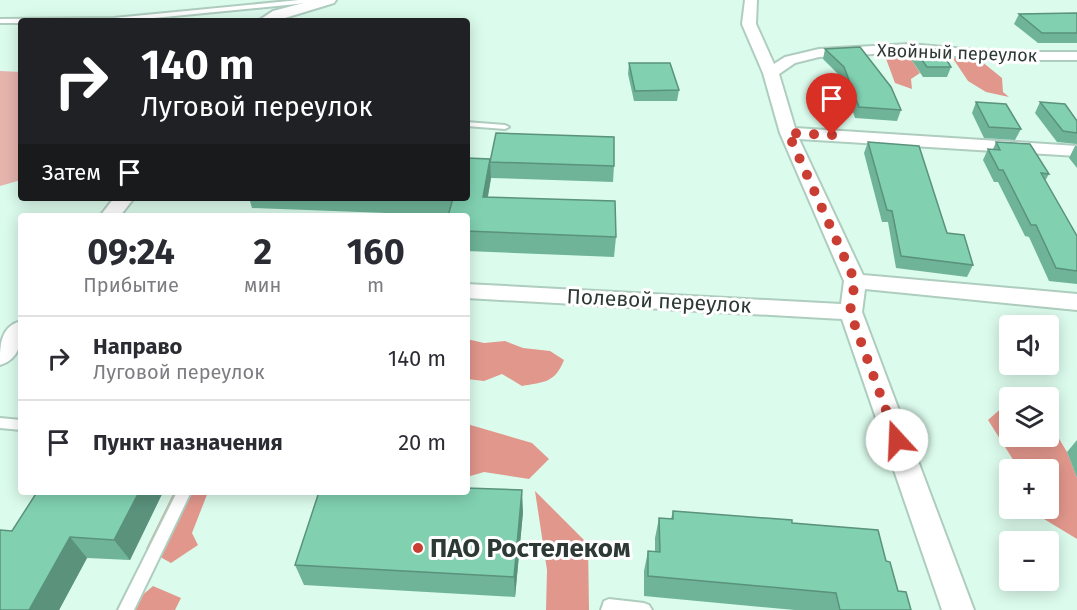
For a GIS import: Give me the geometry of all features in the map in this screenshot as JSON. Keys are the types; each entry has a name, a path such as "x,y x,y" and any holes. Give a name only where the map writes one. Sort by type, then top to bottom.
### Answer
{"street":[{"path":"271,18 278,14 330,0"},
{"path":"751,0 749,24 771,73 788,133 855,281 850,312 958,610"},
{"name":"Хвойный переулок","path":"771,73 790,60 819,53 910,48 998,56 1077,56"},
{"path":"788,133 1077,151"},
{"path":"112,213 122,201"},
{"path":"855,281 1077,302"},
{"name":"Полевой переулок","path":"470,291 850,312"},
{"path":"0,356 18,333"}],"lane":[{"path":"134,18 317,0"},
{"path":"0,21 18,21"},
{"path":"470,124 505,127"},
{"path":"0,423 18,425"},
{"path":"126,610 183,495"},
{"path":"609,610 609,606 644,610"}],"shaded area":[{"path":"905,53 981,61 1002,78 1003,92 1009,97 986,92 968,81 954,60 911,59 920,73 911,79 912,89 895,83 885,56"},
{"path":"0,71 18,72 18,181 0,186"},
{"path":"470,340 484,343 505,341 523,348 550,351 564,360 561,368 553,377 537,383 522,386 502,374 484,381 470,379"},
{"path":"999,410 999,437 988,420"},
{"path":"470,425 532,443 549,459 529,479 484,472 470,476"},
{"path":"1059,439 1077,478 1077,539 1044,519 1059,519 1059,459 1013,459 1005,447 1059,447"},
{"path":"535,491 588,544 589,610 546,610 547,570"},
{"path":"173,495 207,495 192,533 198,545 171,563 146,549"},
{"path":"153,586 181,598 175,610 125,610"}],"building":[{"path":"1077,13 1077,33 1042,33 1019,14"},
{"path":"860,47 891,87 901,110 859,107 844,67 825,49"},
{"path":"914,49 940,49 951,67 927,67"},
{"path":"629,63 670,63 679,90 635,91"},
{"path":"976,102 1006,104 1021,129 989,127"},
{"path":"1040,102 1065,104 1077,121 1077,133 1063,131"},
{"path":"496,133 614,137 614,166 490,162"},
{"path":"868,142 919,146 947,233 964,235 973,265 901,256 892,211 887,210"},
{"path":"996,142 1030,144 1049,174 1041,173 1077,236 1077,271 1056,268 1036,225 1031,225 1003,170 999,170 988,149 1000,150"},
{"path":"470,158 490,159 483,197 615,201 616,237 470,231 470,213 449,213 452,201 470,201"},
{"name":"ПАО Ростелеком","path":"470,488 522,490 514,577 295,565 318,495 470,495"},
{"path":"35,495 137,495 114,540 70,537 29,610 0,610 0,530 12,531"},
{"path":"673,511 792,520 792,523 878,530 886,561 890,562 898,591 906,592 911,610 840,610 836,593 648,576 648,551 660,552 659,518 673,519"}],"place":[{"name":"ПАО Ростелеком","path":"418,548"}],"route":[{"path":"832,135 788,133 855,281 850,312 897,440"}]}
